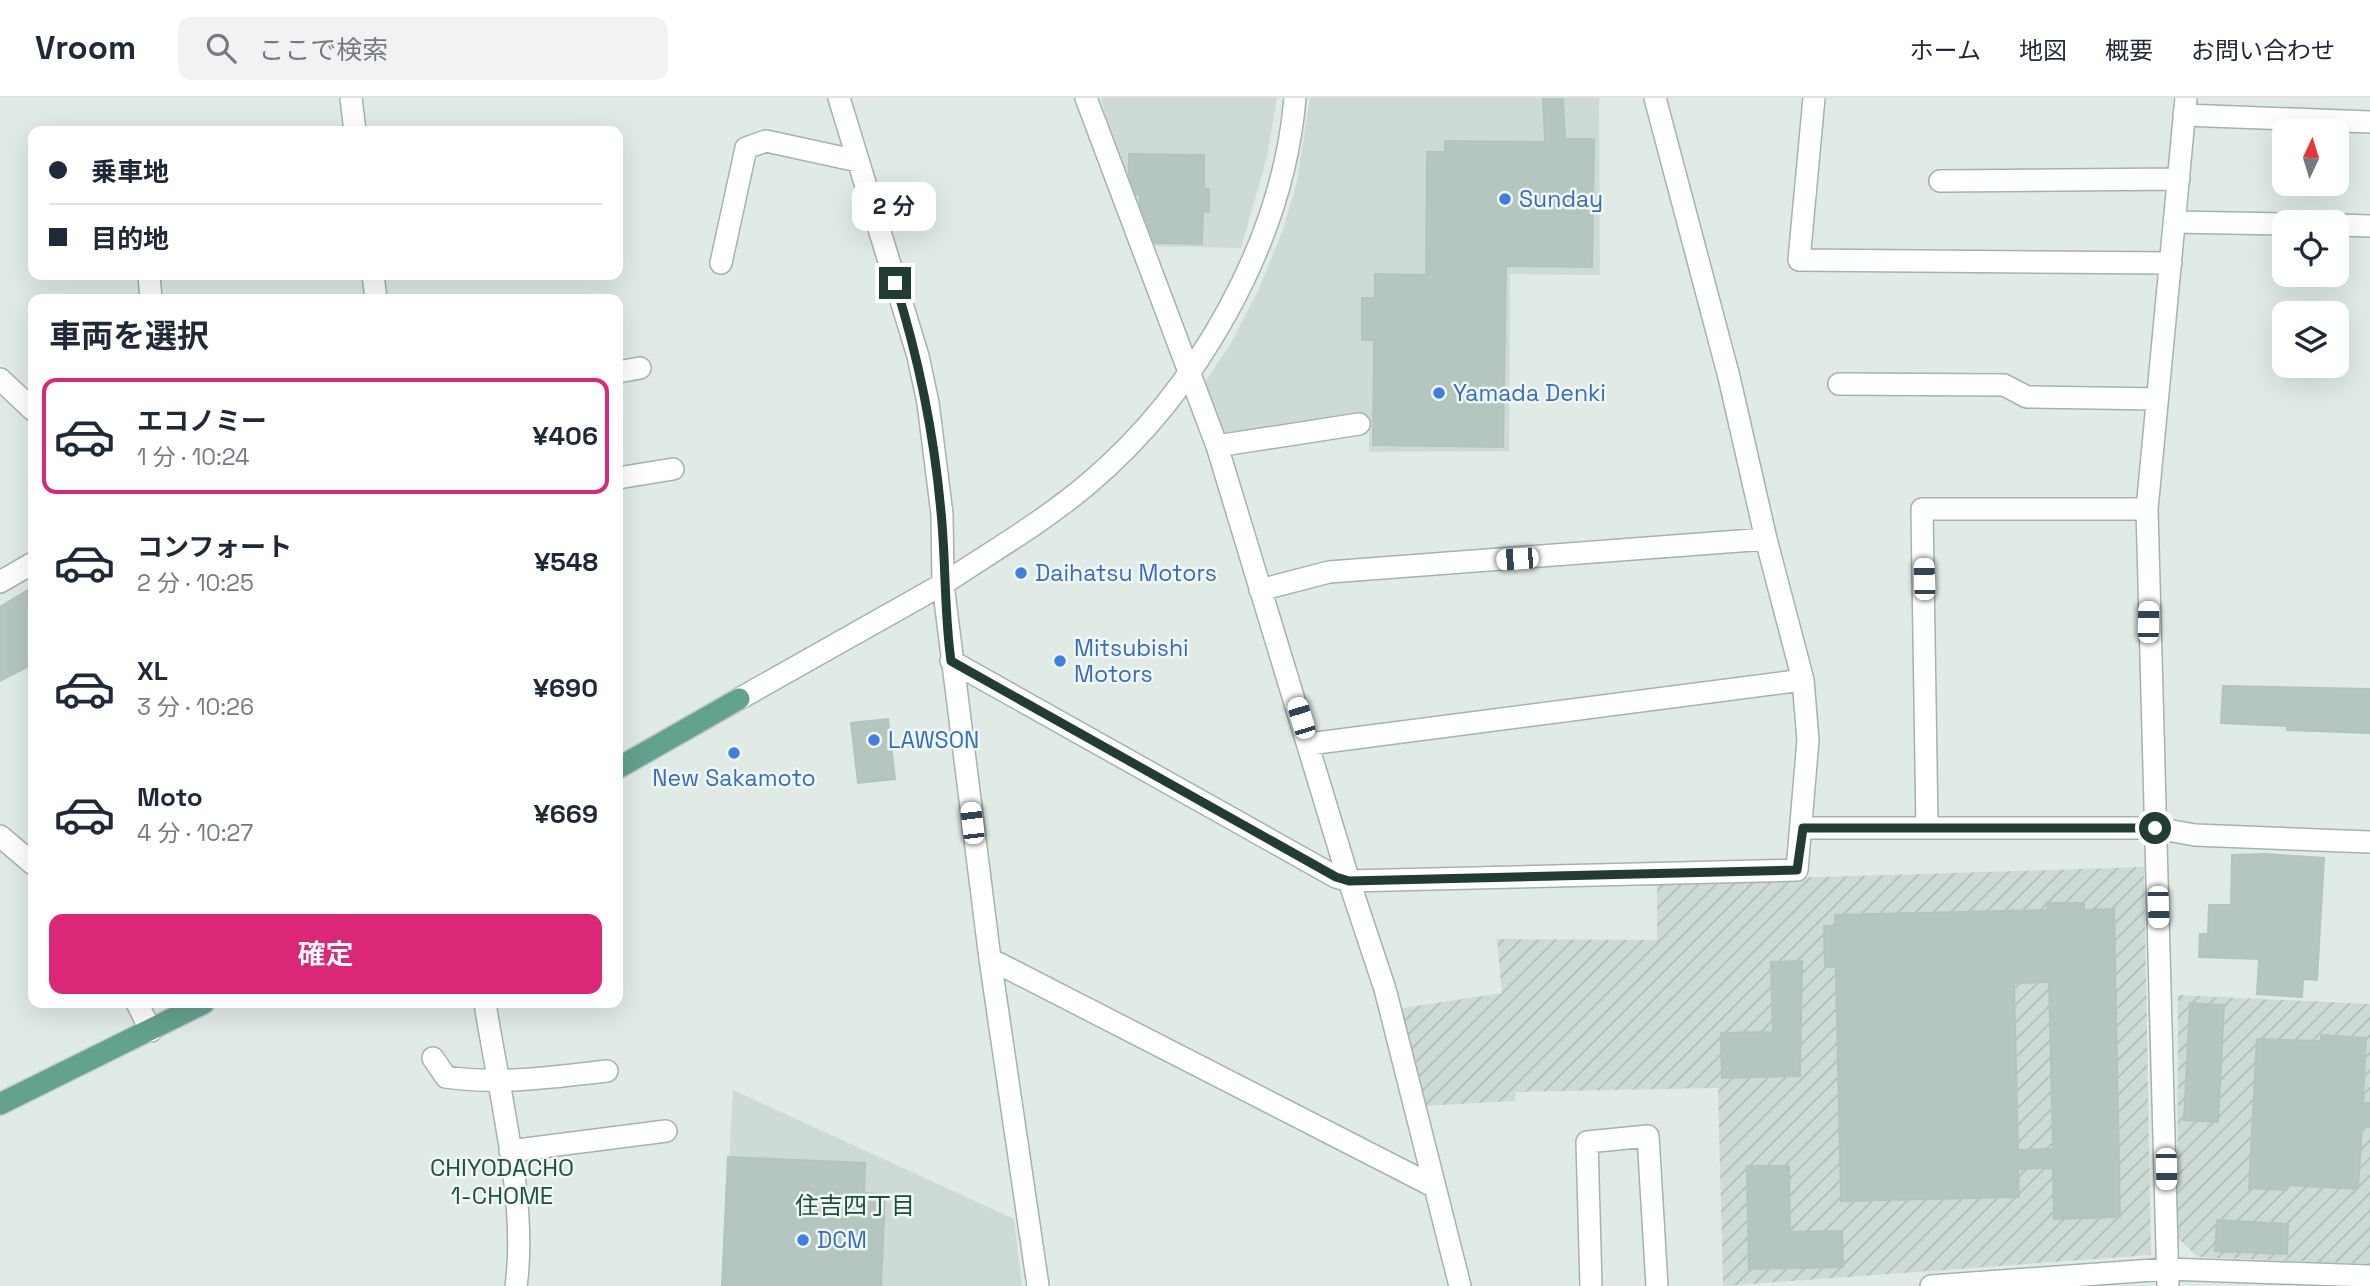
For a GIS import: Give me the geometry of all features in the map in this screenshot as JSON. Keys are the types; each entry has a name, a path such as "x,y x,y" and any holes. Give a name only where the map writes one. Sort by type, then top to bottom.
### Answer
{"main road":[{"path":"623,765 739,699"},
{"path":"0,1104 195,1008"}],"street":[{"path":"351,98 354,126"},
{"path":"839,98 918,356 928,403 942,514 943,584 951,661 990,959 1042,1284"},
{"path":"1086,98 1217,446 1349,881 1385,989 1460,1286"},
{"path":"739,699 943,584 1087,484 1125,448 1202,355 1235,299 1281,177 1294,98"},
{"path":"951,661 1336,877 1349,881 1797,870 1803,828 1808,740 1803,680 1766,539 1729,377 1655,98"},
{"path":"1814,98 1800,260 2171,264"},
{"path":"2168,1278 2147,509 2185,107 2370,122"},
{"path":"721,263 746,148 766,141 858,161"},
{"path":"1940,181 2179,179"},
{"path":"2175,222 2272,224"},
{"path":"2349,225 2370,226"},
{"path":"623,371 640,368"},
{"path":"0,379 28,405"},
{"path":"1839,384 2004,385 2027,397 2157,399"},
{"path":"1217,446 1359,424"},
{"path":"623,477 673,469"},
{"path":"1927,828 1922,509 2147,509"},
{"path":"1260,590 1329,572 1766,539"},
{"path":"0,582 28,567"},
{"path":"1309,744 1803,680"},
{"path":"1803,828 2155,828 2194,835 2370,842"},
{"path":"0,836 28,860"},
{"path":"990,959 1433,1186"},
{"path":"140,1008 151,1031"},
{"path":"486,1008 510,1151 521,1254 516,1286"},
{"path":"433,1058 446,1077 524,1081 607,1071"},
{"path":"510,1151 666,1131"},
{"path":"1591,1286 1587,1142 1648,1136 1657,1286"},
{"path":"1931,1286 2168,1278 2370,1276"}],"shaded area":[{"path":"1101,98 1277,98 1267,157 1241,248 1138,246"},
{"path":"1310,98 1599,98 1600,275 1510,274 1509,451 1369,452 1369,415 1215,434 1201,388 1231,343 1258,291 1282,232 1297,182"},
{"path":"2144,867 2151,1255 1723,1286 1718,1088 1516,1092 1515,1101 1421,1106 1397,1009 1502,993 1497,939 1657,940 1657,882"},
{"path":"2178,995 2370,1004 2370,1264 2198,1257 2177,1237"},
{"path":"733,1090 1014,1219 1022,1286 722,1286"}],"building":[{"path":"1543,98 1563,98 1565,139 1594,139 1592,267 1506,266 1503,447 1373,445 1374,340 1362,340 1362,298 1375,298 1375,274 1426,275 1427,152 1445,152 1445,141 1545,142"},
{"path":"1129,154 1204,155 1204,188 1209,189 1209,212 1203,211 1202,244 1155,243 1140,205 1140,195 1136,194 1129,175"},
{"path":"28,590 28,667 0,681 0,607"},
{"path":"2223,686 2370,689 2370,733 2287,730 2287,726 2221,723"},
{"path":"888,719 895,779 858,783 851,723"},
{"path":"2232,855 2324,858 2317,980 2303,979 2302,997 2257,994 2259,959 2199,957 2200,934 2208,934 2209,905 2231,905"},
{"path":"2047,903 2084,903 2084,910 2114,909 2120,1217 2054,1219 2053,1168 2018,1169 2019,1197 1841,1201 1836,967 1825,967 1824,926 1835,926 1835,915 2048,910","holes":["2049,982 2053,1149 2018,1150 2014,983"]},
{"path":"1802,961 1800,1076 1722,1078 1721,1033 1773,1032 1771,962"},
{"path":"2190,1003 2224,1005 2218,1122 2184,1120"},
{"path":"2321,1035 2366,1038 2363,1103 2370,1103 2370,1127 2362,1126 2358,1189 2287,1185 2287,1190 2249,1188 2257,1039 2321,1041"},
{"name":"DCM","path":"728,1157 865,1163 864,1193 885,1194 881,1286 722,1286"},
{"path":"1747,1166 1789,1166 1790,1232 1842,1231 1843,1267 1749,1269"},
{"path":"2217,1220 2288,1224 2287,1254 2215,1251"}],"place":[{"name":"Sunday","path":"1505,199"},
{"name":"Yamada Denki","path":"1439,393"},
{"name":"Daihatsu Motors","path":"1021,573"},
{"name":"Mitsubishi Motors","path":"1060,661"},
{"name":"LAWSON","path":"874,740"},
{"name":"New Sakamoto","path":"734,753"},
{"name":"DCM","path":"803,1240"}],"district":[{"name":"CHIYODACHO 1-CHOME","path":"502,1182"},
{"name":"住吉四丁目","path":"855,1206"}],"route":[{"path":"895,283 918,356 928,403 942,514 943,584 951,661 1336,877 1349,881 1468,880 1797,870 1803,828 2155,828"}]}
